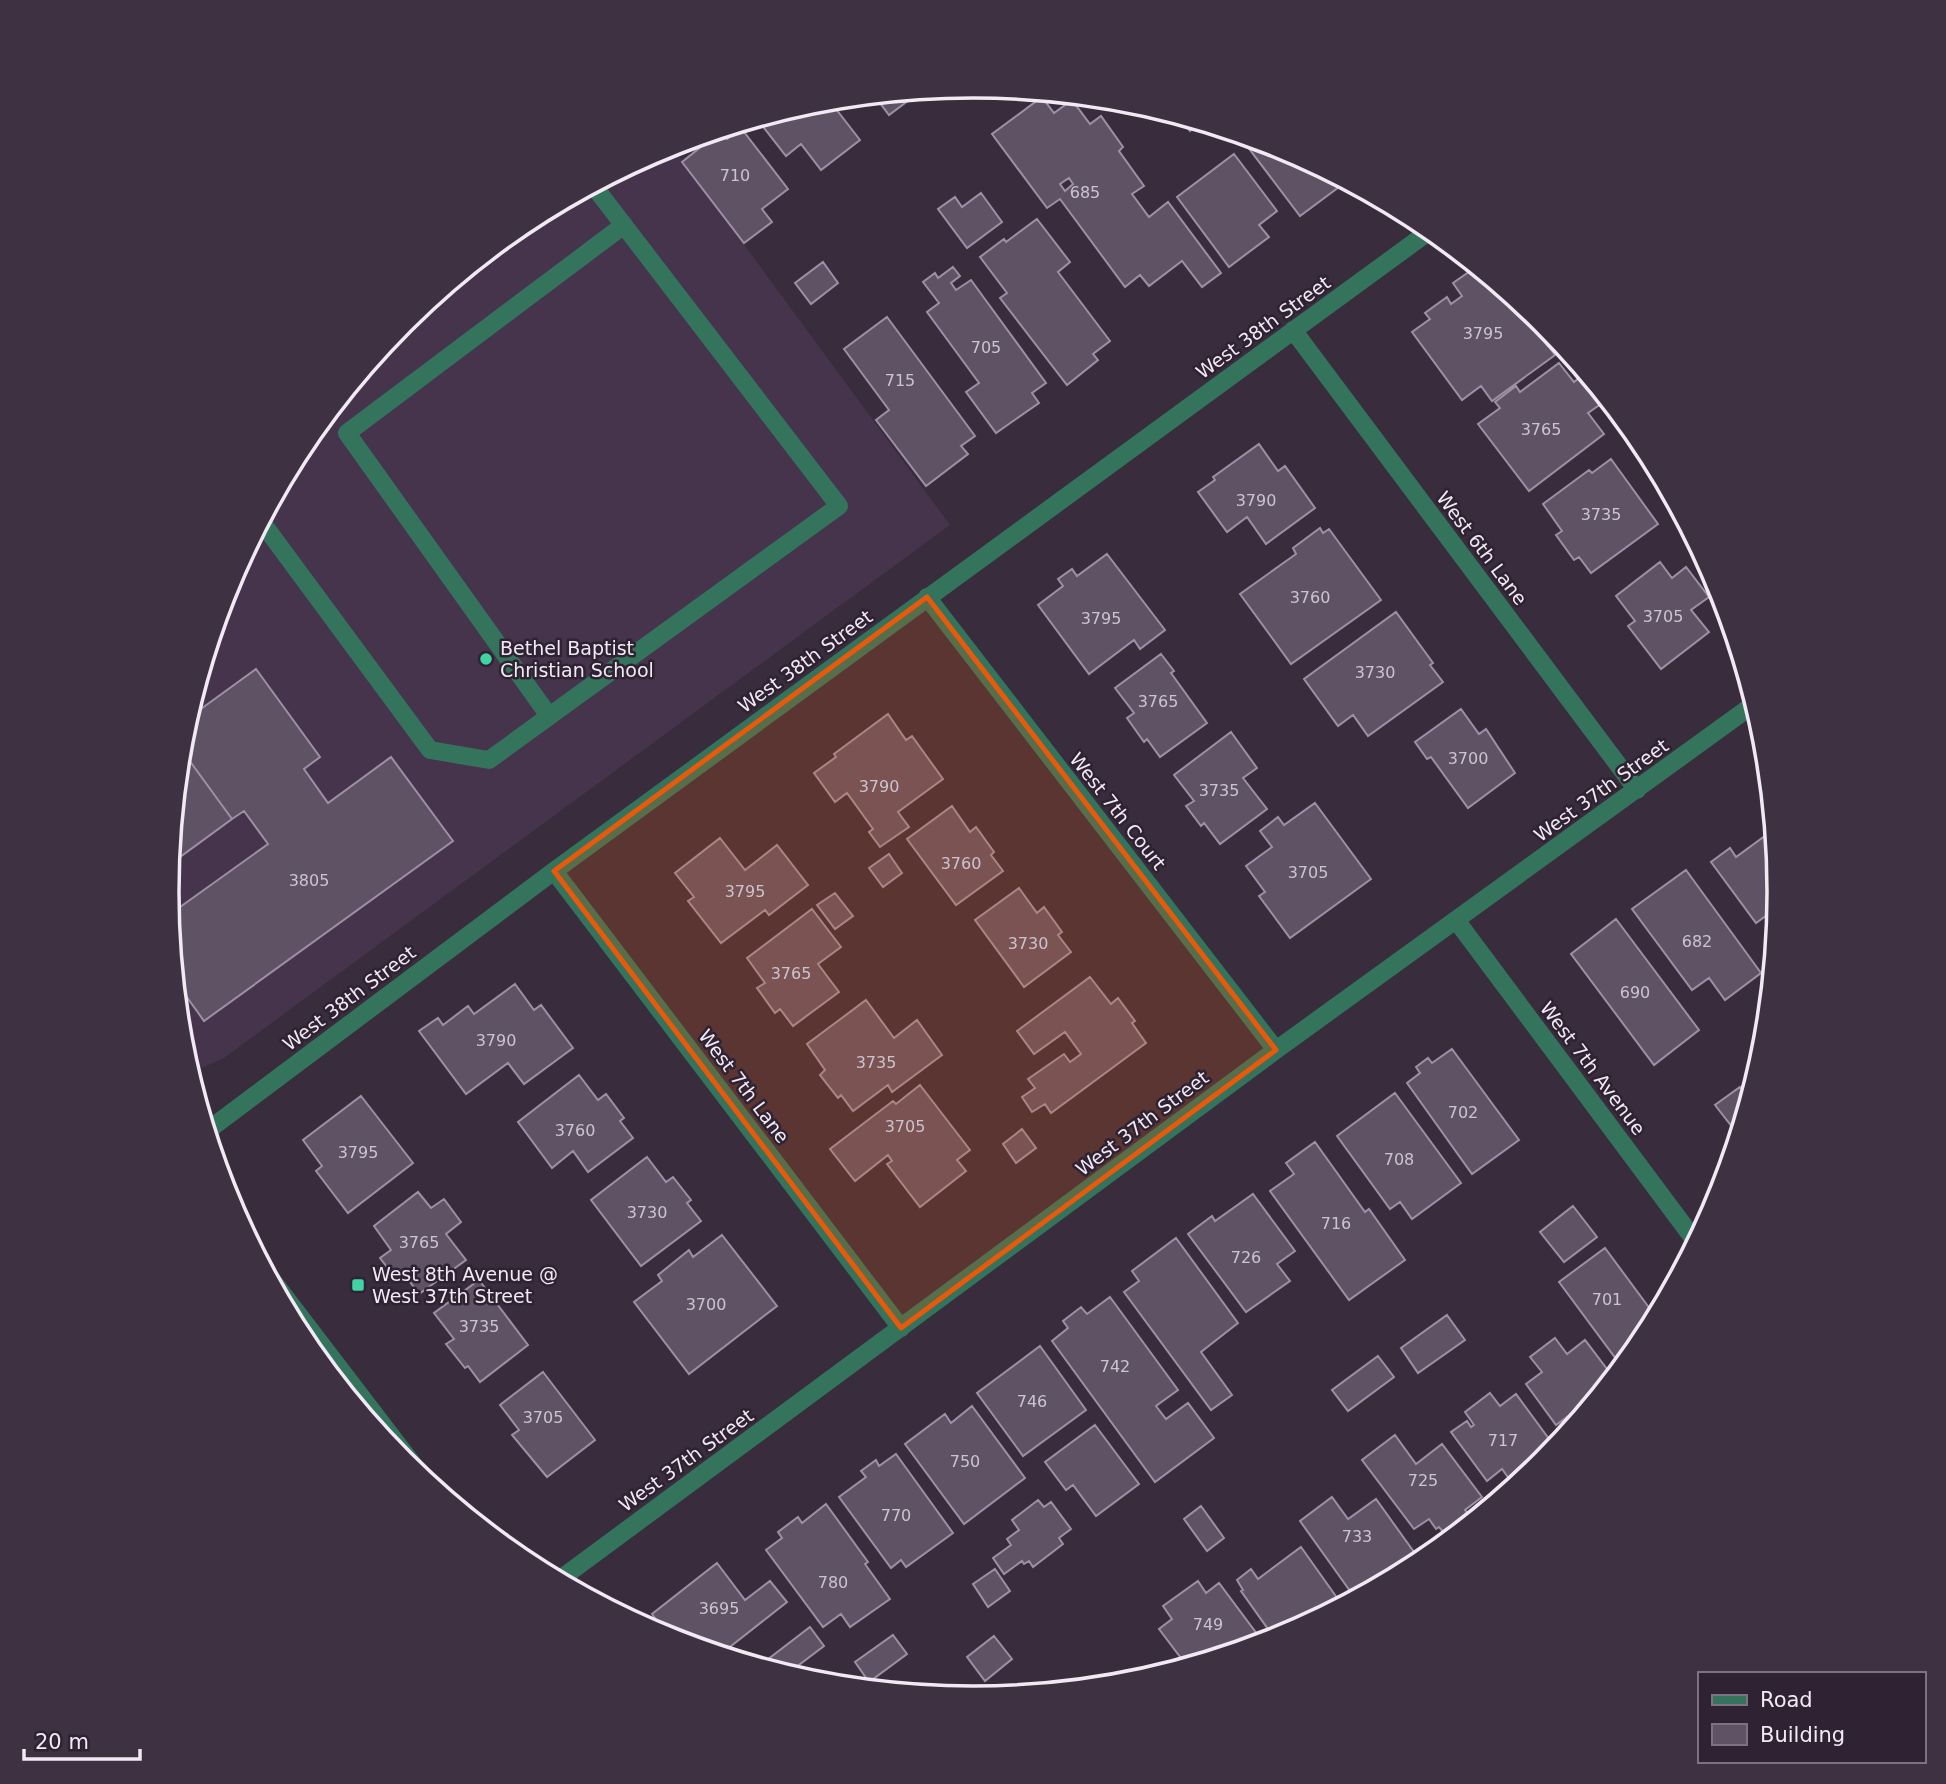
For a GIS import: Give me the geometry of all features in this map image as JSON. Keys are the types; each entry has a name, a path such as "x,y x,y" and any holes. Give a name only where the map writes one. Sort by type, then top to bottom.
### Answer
{"street":[{"path":"267,529 430,750 489,760 839,506 599,192"},
{"path":"549,716 346,433 624,225"},
{"name":"West 38th Street","path":"214,1125 554,871 1421,237"},
{"name":"West 6th Lane","path":"1293,330 1637,790"},
{"name":"West 7th Court","path":"927,597 1276,1050"},
{"name":"West 37th Street","path":"567,1574 1276,1050 1746,710"},
{"name":"West 7th Lane","path":"554,871 901,1328"},
{"name":"West 7th Avenue","path":"1457,920 1690,1233"},
{"path":"318,1340 376,1416"}],"highlighted area":[{"path":"927,597 1276,1050 901,1328 554,871"}],"shaded area":[{"name":"Bethel Baptist Christian School","path":"678,155 950,525 224,1058 202,1068 199,1067 194,1047 181,944 179,892 186,788 206,686 239,588 261,541 285,495 343,409 376,368 449,295 490,262 576,204"}],"building":[{"path":"907,101 889,115 881,104"},
{"path":"1036,101 1046,102 1054,113 1066,104 1076,105 1090,124 1101,116 1123,147 1119,151 1144,186 1132,194 1149,217 1168,202 1221,273 1202,287 1182,261 1149,286 1140,275 1125,287 1060,199 1047,208 992,134","holes":["1069,178 1073,184 1065,191 1060,184"]},
{"path":"837,110 860,140 821,170 801,144 786,156 763,126"},
{"path":"744,132 788,189 762,209 772,222 744,243 682,162 703,146"},
{"path":"1248,147 1338,187 1300,216"},
{"path":"1234,154 1277,211 1259,225 1269,237 1229,267 1177,197"},
{"path":"981,193 1002,222 967,248 938,209 955,197 962,207"},
{"path":"1037,219 1070,262 1058,272 1110,341 1093,354 1098,360 1067,385 1000,298 1007,293 980,257"},
{"path":"823,262 838,283 811,304 795,283"},
{"path":"953,267 960,276 951,283 956,290 971,280 1046,383 1032,393 1039,403 996,433 966,392 979,383 927,312 939,303 923,282 935,273 938,278"},
{"path":"1469,272 1497,295 1555,355 1492,401 1481,386 1462,400 1412,332 1430,319 1425,313 1447,297 1451,304 1462,296 1453,283"},
{"path":"887,317 975,436 961,446 968,454 926,486 876,420 889,410 844,349"},
{"path":"1559,363 1574,382 1578,378 1600,405 1588,413 1604,434 1529,491 1478,424 1500,408 1495,402 1516,386 1520,392"},
{"path":"1259,444 1278,471 1285,466 1315,508 1266,544 1247,517 1227,532 1198,492 1215,480 1213,477"},
{"path":"1611,459 1658,524 1591,573 1579,557 1574,560 1556,535 1562,531 1543,504 1589,470 1592,473"},
{"path":"1320,528 1323,533 1329,529 1381,600 1291,664 1240,594 1296,554 1293,548"},
{"path":"1107,554 1165,630 1140,649 1134,640 1089,674 1038,605 1063,586 1058,579 1072,569 1077,576"},
{"path":"1660,562 1672,578 1686,567 1709,597 1691,610 1709,632 1661,669 1628,626 1635,621 1616,596"},
{"path":"1396,612 1433,663 1430,665 1443,682 1368,736 1353,715 1338,726 1304,679"},
{"path":"1161,654 1174,671 1171,673 1207,723 1160,757 1147,739 1144,742 1127,718 1134,713 1115,688"},
{"path":"256,669 320,757 304,769 328,803 391,757 453,841 204,1021 186,996 180,907 268,844 244,811 232,819 190,762 201,709"},
{"path":"1461,709 1479,734 1486,729 1515,773 1468,808 1431,757 1427,759 1415,742"},
{"path":"888,714 906,740 912,736 943,779 898,812 909,827 880,847 869,832 873,829 847,793 835,802 814,773 836,757 834,754"},
{"path":"1231,732 1257,768 1243,778 1267,809 1220,844 1204,823 1201,826 1186,806 1194,801 1174,775"},
{"path":"190,762 232,819 180,857"},
{"path":"1315,803 1371,879 1290,938 1259,896 1265,892 1246,866 1272,847 1260,831 1278,817 1284,825"},
{"path":"952,806 970,832 976,827 994,852 991,855 1003,871 956,905 907,839"},
{"path":"1765,836 1766,916 1756,923 1711,862 1730,848 1736,857"},
{"path":"720,838 745,870 777,845 808,885 769,915 765,910 721,943 688,901 694,897 675,873"},
{"path":"889,854 902,873 883,887 869,868"},
{"path":"1686,870 1761,973 1725,1000 1709,978 1692,990 1632,909"},
{"path":"1019,888 1037,913 1044,907 1062,932 1058,935 1071,952 1024,987 975,920"},
{"path":"835,893 853,916 835,929 817,905"},
{"path":"812,909 841,947 818,964 839,992 793,1026 780,1009 775,1013 757,988 765,983 747,958"},
{"path":"1616,919 1699,1030 1654,1065 1571,954"},
{"path":"1090,977 1111,1004 1118,998 1135,1021 1132,1023 1146,1043 1051,1113 1045,1104 1032,1112 1022,1097 1035,1088 1028,1079 1064,1054 1070,1062 1081,1054 1065,1032 1034,1054 1017,1031"},
{"path":"515,984 534,1010 541,1005 573,1048 524,1084 508,1063 466,1094 419,1031 438,1018 443,1025 468,1006 474,1014"},
{"path":"866,1000 894,1038 917,1020 942,1055 892,1092 888,1085 853,1111 841,1095 838,1098 820,1075 825,1070 807,1044"},
{"path":"1452,1049 1519,1140 1472,1174 1407,1083 1420,1073 1416,1067 1428,1058 1432,1063"},
{"path":"579,1075 598,1100 606,1094 624,1118 620,1121 633,1138 588,1172 573,1151 552,1168 518,1122"},
{"path":"920,1085 970,1150 957,1160 966,1171 920,1207 887,1164 892,1161 888,1155 855,1181 830,1149 893,1101 896,1104"},
{"path":"1740,1087 1742,1090 1731,1126 1715,1105"},
{"path":"1395,1093 1461,1183 1412,1219 1400,1202 1390,1209 1337,1136"},
{"path":"361,1096 413,1163 348,1213 316,1171 322,1166 303,1140"},
{"path":"1022,1129 1036,1148 1016,1163 1003,1144"},
{"path":"1315,1142 1365,1212 1369,1209 1405,1260 1349,1300 1270,1191 1294,1174 1286,1163"},
{"path":"647,1157 666,1182 673,1177 691,1200 687,1203 701,1221 641,1266 591,1200"},
{"path":"418,1192 431,1208 444,1199 461,1222 446,1234 466,1260 419,1294 407,1278 403,1281 397,1272 393,1275 380,1258 391,1250 374,1226"},
{"path":"1253,1194 1295,1251 1277,1264 1290,1281 1246,1312 1188,1234 1212,1216 1215,1221"},
{"path":"1573,1206 1597,1237 1564,1262 1540,1232"},
{"path":"722,1235 777,1306 689,1374 634,1302 662,1281 658,1275 689,1250 693,1257"},
{"path":"1176,1238 1238,1323 1201,1352 1232,1395 1211,1410 1124,1292 1139,1281 1132,1271"},
{"path":"1605,1248 1649,1308 1615,1358 1559,1282"},
{"path":"479,1280 528,1345 480,1382 446,1344 454,1339 434,1313"},
{"path":"1110,1297 1178,1390 1156,1406 1166,1419 1188,1403 1214,1438 1155,1482 1052,1341 1068,1328 1063,1321 1081,1307 1087,1314"},
{"path":"1447,1315 1465,1340 1418,1373 1401,1348"},
{"path":"1555,1338 1567,1354 1585,1340 1607,1369 1571,1414 1556,1425 1526,1384 1542,1372 1530,1357"},
{"path":"1040,1346 1086,1410 1023,1456 977,1393"},
{"path":"1378,1356 1394,1377 1348,1411 1332,1390"},
{"path":"543,1372 595,1440 547,1477 512,1435 519,1430 500,1405"},
{"path":"1490,1393 1500,1406 1516,1394 1548,1438 1508,1478 1502,1469 1487,1481 1451,1432 1467,1421 1471,1427 1474,1425 1465,1412"},
{"path":"972,1406 1025,1478 964,1524 905,1444 945,1414 951,1423"},
{"path":"1095,1425 1139,1484 1096,1516 1073,1485 1066,1490 1045,1462"},
{"path":"1395,1435 1416,1464 1442,1444 1482,1497 1465,1510 1467,1513 1443,1531 1439,1527 1436,1529 1429,1519 1414,1529 1362,1460"},
{"path":"896,1454 953,1533 906,1567 901,1560 891,1568 839,1497 866,1477 861,1471 876,1460 879,1466"},
{"path":"1332,1497 1348,1519 1376,1499 1414,1552 1350,1591 1300,1521"},
{"path":"1038,1500 1044,1507 1051,1502 1071,1529 1059,1538 1063,1544 1033,1567 1029,1561 1024,1564 1022,1561 1004,1574 993,1558 1011,1545 1007,1539 1019,1530 1012,1520"},
{"path":"826,1504 868,1562 865,1564 890,1599 850,1627 841,1614 823,1627 766,1550 782,1538 778,1532 798,1517 802,1523"},
{"path":"1201,1506 1224,1538 1207,1551 1184,1519"},
{"path":"1301,1547 1337,1597 1268,1629 1241,1591 1243,1590 1237,1580 1251,1569 1258,1579"},
{"path":"717,1563 745,1600 770,1581 787,1602 729,1647 669,1626 657,1620 652,1614"},
{"path":"995,1569 1010,1591 988,1607 973,1584"},
{"path":"1198,1581 1206,1593 1219,1583 1257,1633 1181,1658 1159,1629 1172,1619 1163,1606"},
{"path":"810,1627 824,1646 797,1666 768,1659"},
{"path":"893,1635 907,1654 873,1679 867,1679 855,1662"},
{"path":"994,1636 1012,1659 985,1681 967,1657"}],"place":[{"name":"Bethel Baptist Christian School","path":"486,659"},
{"name":"West 8th Avenue @ West 37th Street","path":"358,1285"}]}
